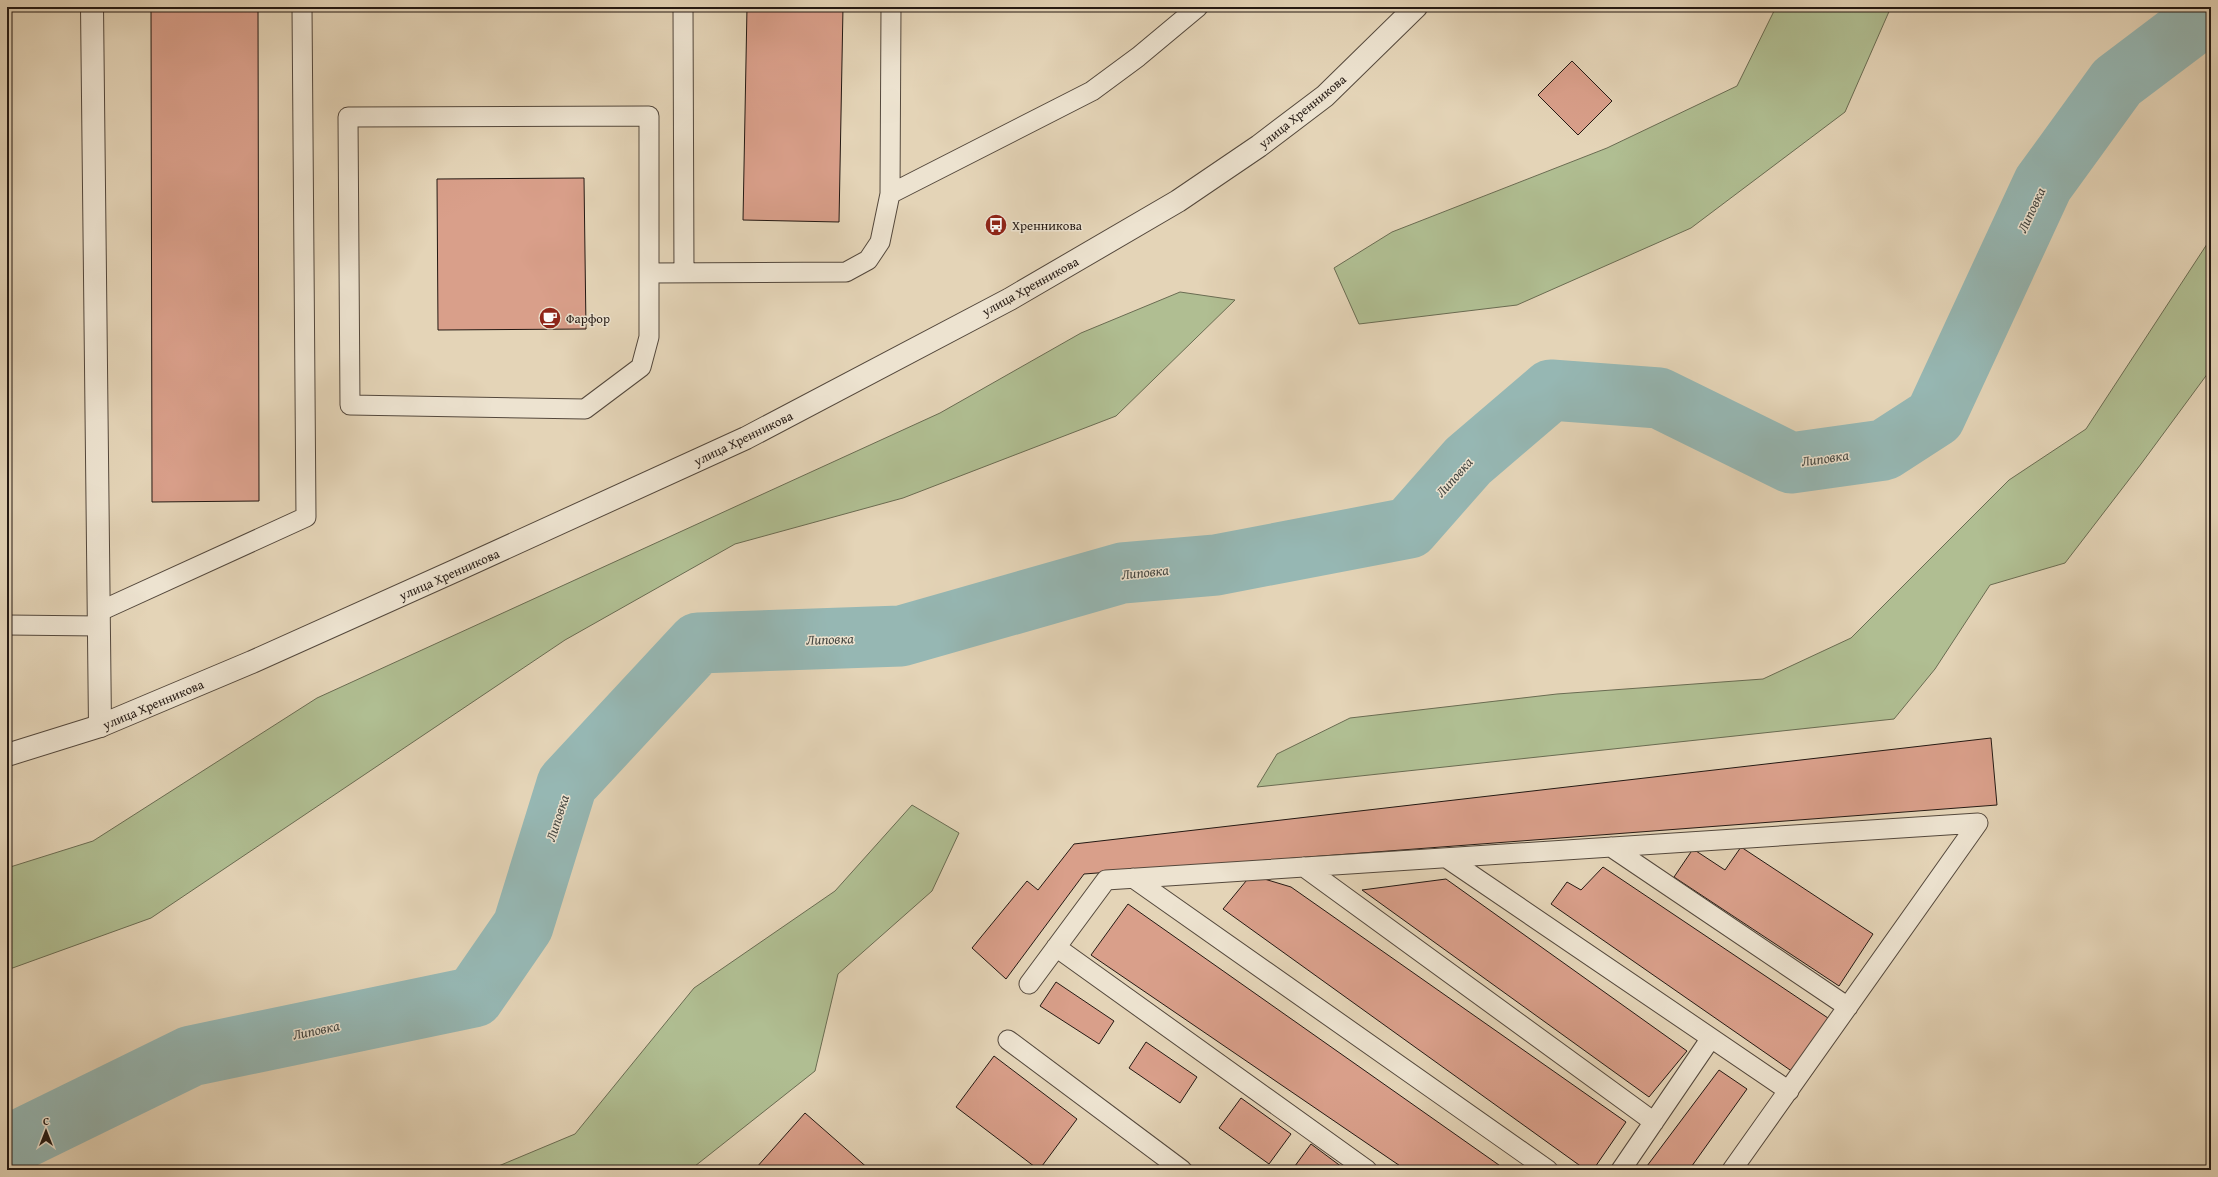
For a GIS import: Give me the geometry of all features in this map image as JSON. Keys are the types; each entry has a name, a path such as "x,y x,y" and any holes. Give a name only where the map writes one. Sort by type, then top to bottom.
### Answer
{"street":[{"path":"92,7 100,726"},
{"name":"улица Хренникова","path":"7,755 100,726 252,662 746,438 1010,299 1178,201 1259,146 1325,96 1416,7"}],"lane":[{"path":"7,625 98,619 306,517 302,7"},
{"path":"683,7 684,274"},
{"path":"650,274 846,272 868,260 880,242 890,194 891,7"},
{"path":"890,194 1092,91 1138,57 1198,7"},
{"path":"649,116 650,274 649,337 641,367 585,409 350,405 348,117 649,116"},
{"path":"1029,984 1106,880 1448,859 1611,846 1978,823 1732,1170"},
{"path":"1611,846 1848,1007"},
{"path":"1448,859 1789,1091"},
{"path":"1304,867 1654,1122"},
{"path":"1133,878 1548,1170"},
{"path":"1056,948 1367,1170"},
{"path":"1621,1170 1711,1038"},
{"path":"1008,1040 1182,1170"}],"green space":[{"path":"1776,7 1891,7 1845,112 1691,228 1517,305 1359,324 1334,268 1392,232 1607,148 1737,86"},
{"path":"2211,238 2211,369 2065,563 1990,585 1935,669 1894,719 1257,787 1277,754 1350,718 1557,694 1763,679 1851,638 2009,480 2086,429"},
{"path":"1180,292 1235,300 1116,416 903,498 735,544 565,640 151,918 7,970 7,868 93,841 317,698 940,413 1081,333"},
{"path":"912,805 959,833 932,891 838,974 815,1071 690,1170 489,1170 575,1134 694,988 835,891"}],"building":[{"path":"151,7 258,7 259,501 152,502"},
{"path":"747,7 843,7 839,222 743,220"},
{"path":"1572,61 1612,101 1578,135 1538,95"},
{"path":"584,178 586,329 438,330 437,179"},
{"path":"1991,738 1997,805 1084,874 1006,979 972,948 1027,881 1038,890 1074,844"},
{"path":"1741,847 1873,934 1839,986 1674,877 1693,849 1725,870"},
{"path":"1603,867 1828,1018 1793,1072 1551,904 1567,882 1581,890"},
{"path":"1251,875 1291,887 1626,1122 1593,1170 1586,1170 1223,909"},
{"path":"1446,879 1687,1051 1649,1097 1362,890"},
{"path":"1128,904 1506,1170 1406,1170 1091,955"},
{"path":"1056,982 1114,1021 1099,1044 1040,1006"},
{"path":"1146,1042 1197,1077 1180,1103 1129,1068"},
{"path":"994,1056 1077,1119 1039,1170 956,1107"},
{"path":"1719,1070 1747,1089 1689,1170 1644,1170"},
{"path":"1241,1098 1291,1134 1269,1164 1219,1128"},
{"path":"805,1113 870,1170 759,1170 756,1168"},
{"path":"1311,1144 1346,1170 1292,1170"}],"waterway":[{"name":"Липовка","path":"7,1146 191,1056 474,997 523,926 567,784 698,643 901,636 1122,573 1216,565 1409,528 1468,461 1551,390 1659,398 1791,463 1884,450 1935,417 2043,184 2117,82 2211,11"}],"place":[{"name":"Хренникова","path":"996,225"},
{"name":"Фарфор","path":"550,318"}]}
